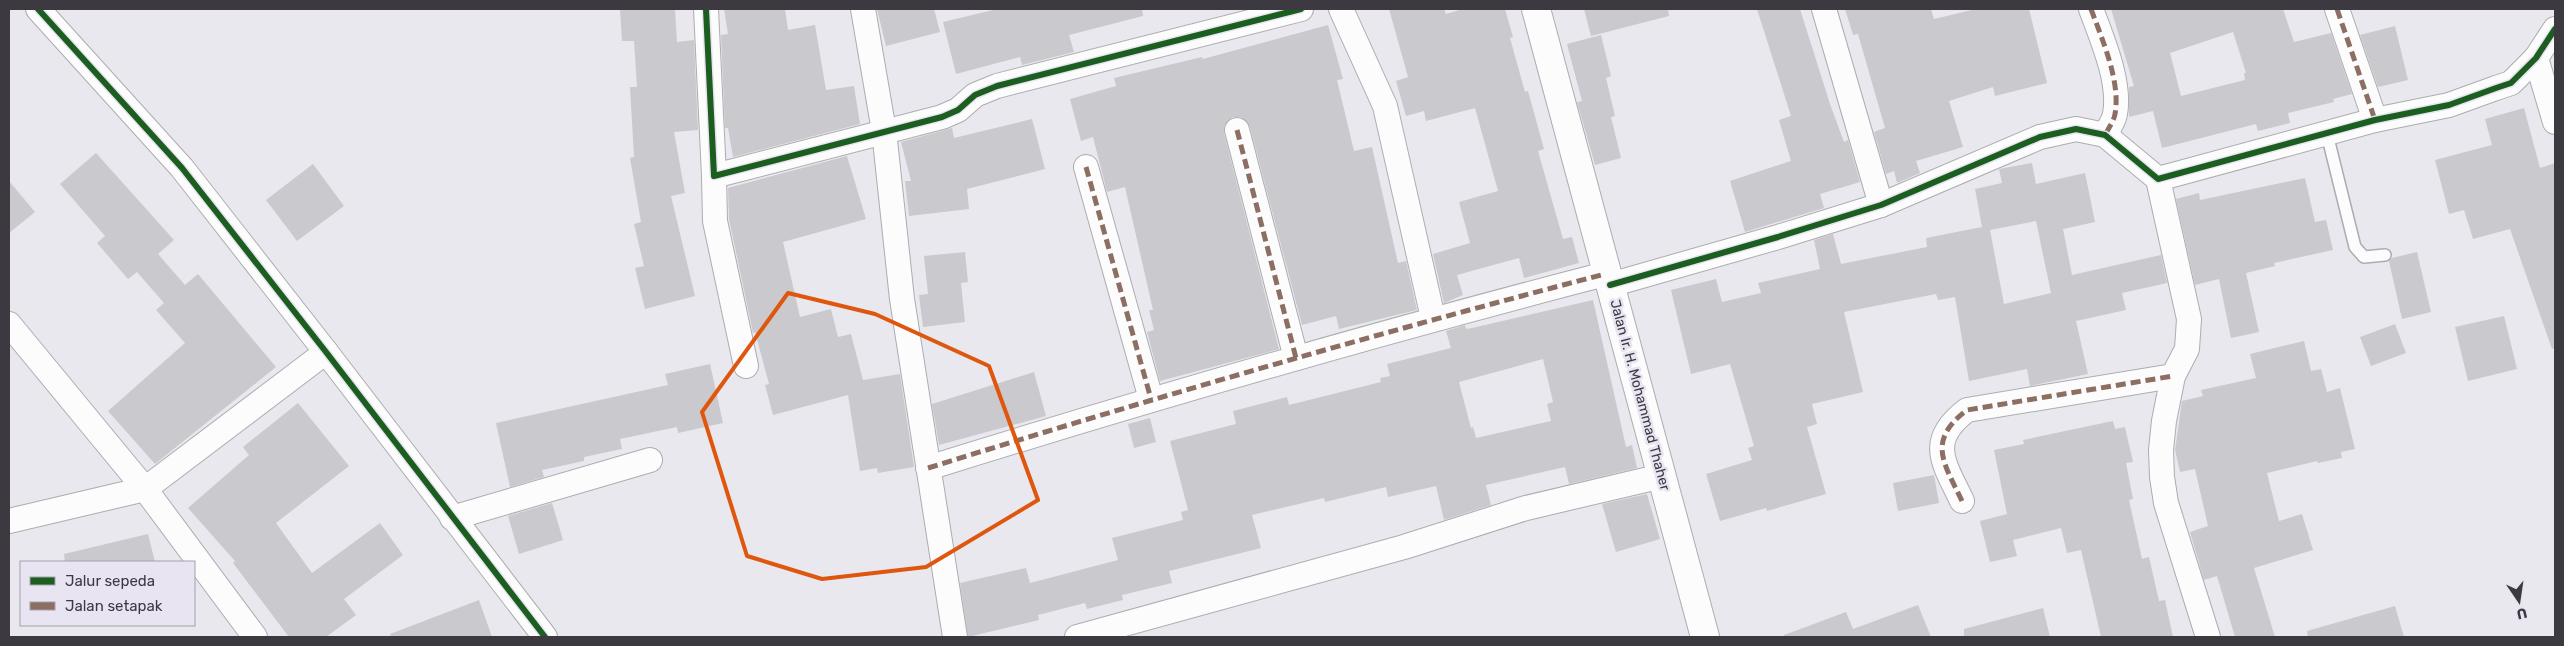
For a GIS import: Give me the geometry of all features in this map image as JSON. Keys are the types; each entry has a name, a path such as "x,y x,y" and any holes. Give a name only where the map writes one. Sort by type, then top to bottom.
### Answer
{"main road":[{"name":"Jalan Ir. H. Mohammad Thaher","path":"1536,9 1607,279 1705,637"}],"street":[{"path":"38,9 182,168 545,637"},
{"path":"706,9 714,176 714,221 746,366"},
{"path":"863,9 884,131 902,299 955,637"},
{"path":"714,176 761,166 884,131 914,126 958,110 975,95 997,86 1301,9"},
{"path":"1341,9 1385,106 1433,318"},
{"path":"1824,9 1881,204"},
{"path":"2091,9 2108,56 2115,89 2115,115 2105,135"},
{"path":"2338,9 2375,120"},
{"path":"2158,180 2375,120 2450,105 2510,83 2536,58 2555,29"},
{"path":"2536,58 2555,122"},
{"path":"928,468 1151,399 1433,318 1607,279 1778,237 1881,204 2040,137 2076,129 2105,135 2158,180 2189,319 2187,348 2173,376 2161,450 2162,478 2166,503 2208,637"},
{"path":"1237,130 1296,358"},
{"path":"1086,167 1151,399"},
{"path":"9,324 145,489 255,637"},
{"path":"9,521 145,489 326,352"},
{"path":"1962,501 1942,460 1943,438 1950,423 1967,410 2173,376"},
{"path":"452,518 650,460"},
{"path":"1077,637 1404,547 1526,508 1662,476"}],"lane":[{"path":"2326,134 2355,247 2364,256 2386,255"}],"highlighted area":[{"path":"788,293 875,314 989,366 1038,500 926,567 822,579 747,556 702,412"}],"building":[{"path":"620,9 675,9 677,42 694,40 698,130 674,132 685,193 671,196 695,296 645,309 635,268 644,266 634,224 641,222 630,158 634,157 630,87 637,87 634,41 622,41"},
{"path":"724,9 785,9 788,30 815,25 826,90 854,86 860,124 733,157 728,128 725,128 721,35 728,34"},
{"path":"877,9 934,9 940,32 886,46"},
{"path":"997,9 1142,9 1143,16 1069,35 1074,52 1022,65 1020,57 956,74 943,22"},
{"path":"1389,9 1444,9 1446,14 1463,9 1505,9 1513,37 1510,38 1525,92 1528,91 1544,149 1538,151 1563,239 1572,237 1579,263 1524,278 1519,258 1457,275 1463,295 1444,303 1433,254 1470,243 1459,202 1498,191 1475,108 1426,121 1424,111 1406,116 1396,81 1408,77"},
{"path":"1584,9 1668,9 1669,16 1591,36"},
{"path":"1757,9 1800,9 1830,104 1844,142 1848,140 1860,182 1820,194 1824,208 1745,232 1730,181 1791,161 1779,120 1791,116"},
{"path":"1845,9 1931,9 1934,19 1976,9 2029,9 2047,83 1995,96 1993,87 1949,101 1963,147 1916,161 1920,173 1897,183 1894,171 1886,174 1874,132 1885,128 1858,34 1853,35"},
{"path":"2111,9 2283,9 2294,42 2331,33 2352,94 2333,99 2334,102 2288,113 2290,123 2258,131 2256,124 2162,148 2153,111 2129,117 2129,87 2134,86","holes":["2233,32 2246,73 2244,73 2245,80 2181,96 2170,53"]},
{"path":"1328,25 1343,79 1337,80 1354,151 1372,147 1398,263 1406,261 1417,310 1339,329 1336,316 1302,325 1250,127 1241,117 1233,117 1224,126 1224,133 1279,349 1160,381 1147,332 1154,330 1149,310 1153,310 1125,187 1107,192 1093,137 1081,141 1070,99 1116,86 1114,78 1202,57 1203,59"},
{"path":"2395,26 2408,80 2378,87 2360,35"},
{"path":"1601,35 1611,76 1606,78 1615,116 1611,117 1621,158 1595,165 1577,102 1582,101 1567,44"},
{"path":"2524,108 2540,168 2555,163 2555,348 2552,349 2510,229 2473,239 2464,210 2449,214 2435,160 2492,145 2485,119"},
{"path":"1032,119 1045,169 967,189 969,209 909,216 905,181 911,181 901,142 952,128 954,138"},
{"path":"96,153 174,240 158,254 185,285 198,274 276,367 155,464 108,411 185,343 156,310 164,303 137,272 128,279 97,243 105,236 60,184"},
{"path":"847,156 866,219 783,242 800,317 831,309 838,337 851,334 863,380 900,374 914,467 878,473 877,468 860,471 848,395 773,415 765,385 769,384 755,332 753,333 729,219 728,188"},
{"path":"2032,163 2036,184 2085,173 2095,222 2063,229 2072,275 2161,255 2167,283 2122,293 2126,310 2076,321 2088,374 2030,386 2027,369 1969,381 1955,297 1938,300 1936,294 1844,312 1863,392 1812,404 1817,424 1807,427 1826,494 1767,511 1766,508 1720,521 1706,474 1752,460 1748,448 1754,446 1730,364 1691,374 1671,290 1716,279 1722,302 1761,293 1758,283 1820,269 1814,240 1833,234 1841,264 1927,247 1926,238 1982,227 1975,189 2002,183 1999,169","holes":["2036,221 2051,293 2004,304 1990,230"]},
{"path":"313,164 344,206 297,241 266,200"},
{"path":"2305,178 2315,222 2326,220 2333,250 2274,263 2275,266 2246,273 2259,332 2231,338 2219,279 2195,285 2176,199 2199,193 2200,200"},
{"path":"9,181 35,212 9,233"},
{"path":"965,252 968,282 961,283 965,322 923,327 919,295 928,294 924,256"},
{"path":"2417,252 2431,312 2402,319 2389,261 2392,258"},
{"path":"1593,300 1626,447 1632,445 1637,468 1569,484 1565,467 1486,485 1491,505 1444,520 1436,486 1388,497 1386,487 1325,502 1324,498 1252,515 1261,548 1169,571 1172,583 1122,595 1123,600 1087,609 1085,603 1038,615 1039,620 968,637 960,583 1026,568 1030,583 1118,560 1112,538 1183,520 1181,512 1188,510 1170,441 1236,424 1233,411 1287,397 1289,405 1381,382 1380,378 1390,376 1387,364 1451,348 1446,331 1465,325 1466,329","holes":["1543,359 1553,402 1547,404 1551,421 1476,438 1473,427 1471,428 1459,382"]},
{"path":"2504,316 2517,369 2468,381 2455,327"},
{"path":"2395,324 2406,353 2371,366 2360,337"},
{"path":"2304,341 2311,371 2321,369 2327,392 2340,388 2355,449 2341,452 2342,458 2318,463 2317,461 2267,473 2279,521 2302,514 2313,550 2254,568 2275,637 2235,637 2217,576 2204,580 2190,532 2208,526 2195,469 2180,472 2175,450 2182,401 2203,396 2201,390 2256,378 2250,354"},
{"path":"710,364 723,423 678,433 677,427 620,439 622,449 584,457 584,461 542,470 544,477 510,487 496,423 668,385 665,374"},
{"path":"1034,372 1046,416 939,445 932,404"},
{"path":"298,403 349,466 276,523 312,573 380,523 403,555 344,599 356,615 326,637 289,637 233,563 235,561 188,508 249,455 243,447"},
{"path":"1150,418 1156,442 1134,448 1128,424"},
{"path":"2113,421 2115,429 2125,427 2133,462 2126,463 2133,499 2129,500 2142,559 2149,557 2159,601 2165,600 2173,637 2101,637 2081,550 2067,553 2061,528 2013,540 2017,556 1990,562 1980,521 2007,514 1994,450 2024,444 2023,440"},
{"path":"1934,475 1939,503 1898,511 1893,483"},
{"path":"1647,494 1660,539 1616,552 1602,504"},
{"path":"552,503 563,540 519,554 508,516"},
{"path":"148,534 155,561 65,561 64,554"},
{"path":"479,600 492,637 391,637 390,634"},
{"path":"1918,605 1931,637 1784,637 1784,635 1846,612 1853,629"},
{"path":"2395,606 2404,637 2308,637 2307,631"},
{"path":"2043,608 2050,637 1964,637 1964,629"}],"marked path":[{"path":"2091,9 2105,47 2115,88 2115,114 2105,135"},
{"path":"2337,9 2375,120"},
{"path":"1237,130 1296,358"},
{"path":"1086,167 1151,399"},
{"path":"928,468 1266,367 1435,319 1605,274"},
{"path":"1962,501 1949,475 1942,453 1946,432 1954,421 1967,410 2173,376"}],"cycle path":[{"path":"38,9 182,168 545,637"},
{"path":"706,9 714,176 942,117 958,110 975,95 997,86 1301,9"},
{"path":"1610,285 1778,237 1881,205 2040,137 2076,129 2105,135 2158,179 2375,120 2449,105 2511,83 2536,58 2555,29"}]}
